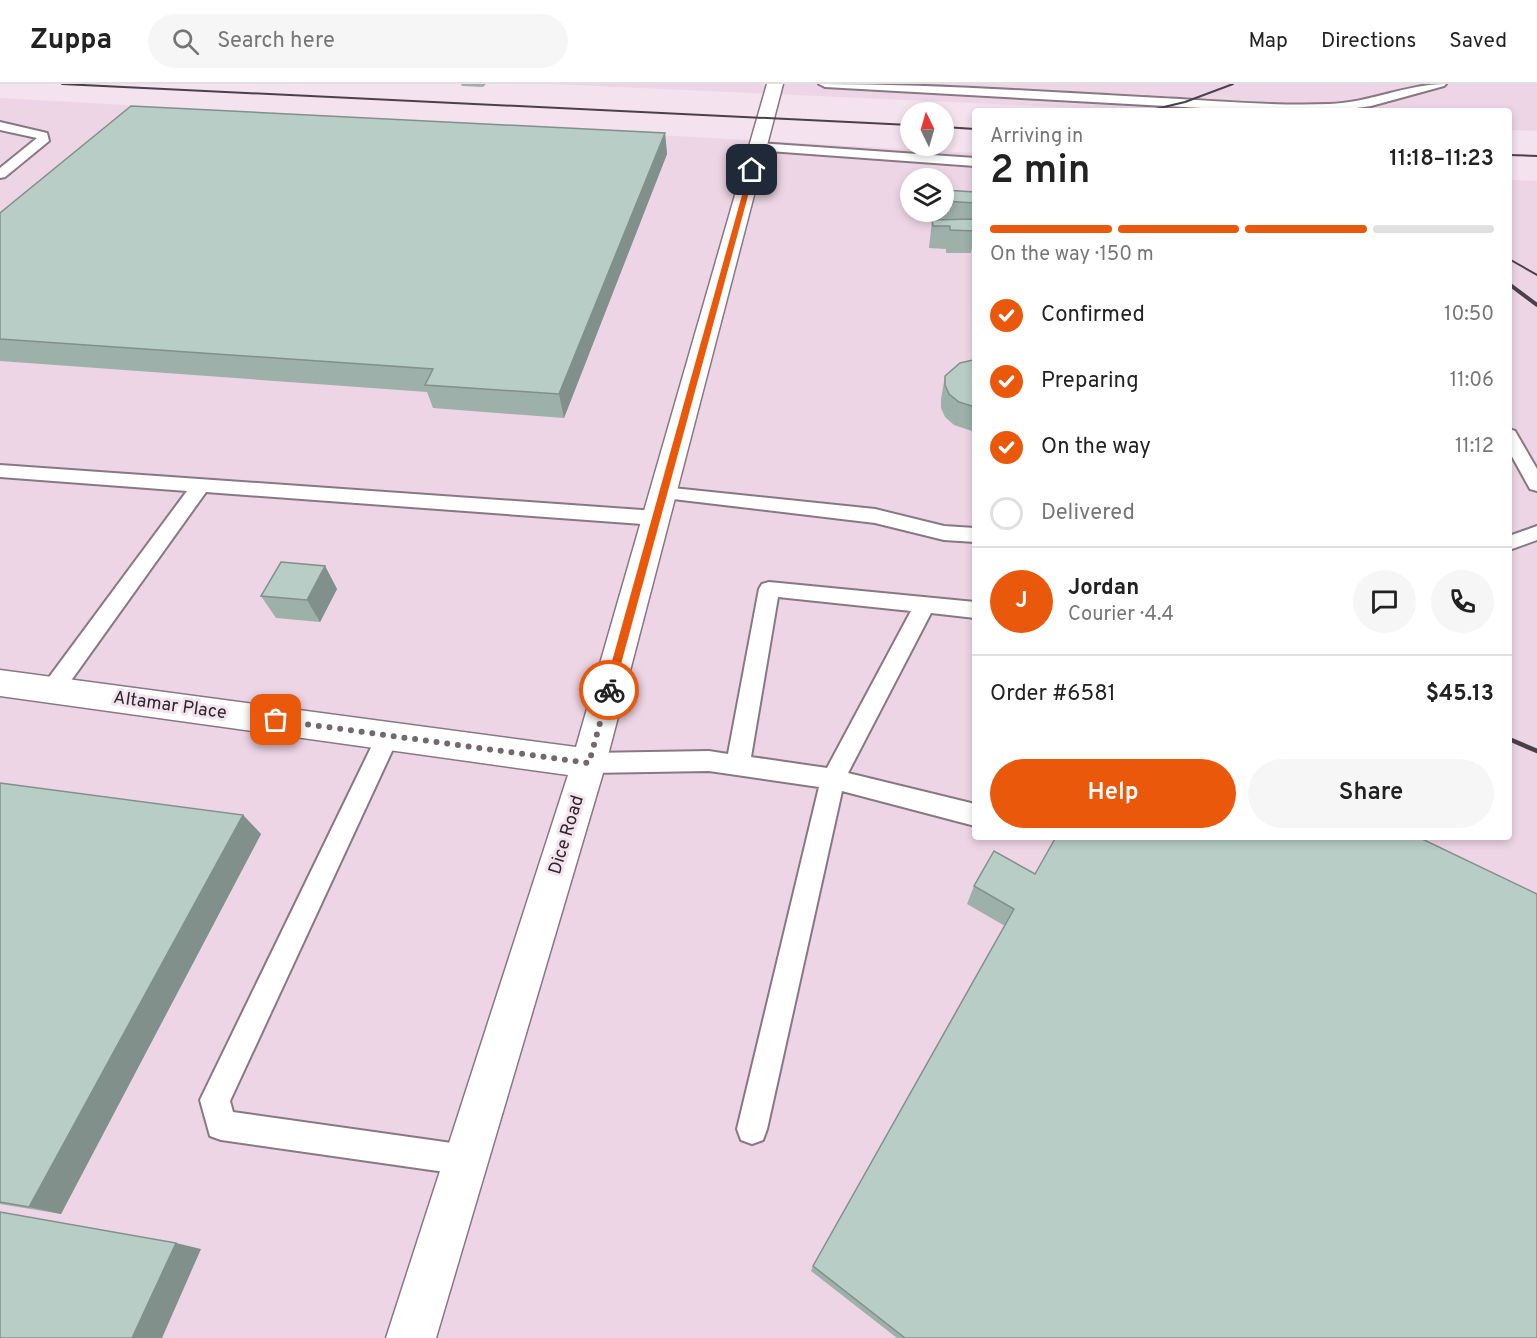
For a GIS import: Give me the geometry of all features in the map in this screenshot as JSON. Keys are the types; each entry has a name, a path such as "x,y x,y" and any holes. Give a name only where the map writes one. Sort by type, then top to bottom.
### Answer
{"street":[{"name":"Dice Road","path":"411,1338 589,763 775,84"},
{"name":"Altamar Place","path":"0,683 589,763"}],"lane":[{"path":"825,84 1220,105 1331,108 1371,102 1440,84"},
{"path":"0,126 43,136 43,141 0,174"},
{"path":"758,147 972,162"},
{"path":"1512,440 1537,485"},
{"path":"0,471 201,485 875,516 944,533 972,535"},
{"path":"52,690 201,485"},
{"path":"1512,542 1537,533"},
{"path":"738,765 769,589 972,610"},
{"path":"752,1129 833,779 925,604"},
{"path":"388,736 215,1100 221,1125 466,1160"},
{"path":"589,763 709,760 833,779 972,814"}],"shaded area":[{"path":"551,84 1537,84 1537,131 1512,130 1512,108 1083,108"},
{"path":"0,98 900,149 900,156 954,156 954,152 972,153 972,840 1512,840 1512,180 1537,181 1537,1338 0,1338"}],"building":[{"path":"131,106 665,133 559,394 425,385 433,369 0,339 0,213"},
{"path":"954,191 972,192 972,203 954,202"},
{"path":"972,219 972,231 950,230 950,226 933,226 932,222"},
{"path":"972,361 972,406 959,402 949,394 945,385 945,376 960,363"},
{"path":"281,562 325,566 307,600 261,596"},
{"path":"0,783 243,815 29,1207 0,1202"},
{"path":"1054,840 1424,840 1537,894 1537,1338 905,1338 813,1266 1014,909 974,886 994,851 1035,874"},
{"path":"0,1212 176,1243 132,1338 0,1338"}],"railway":[{"path":"62,84 900,125"},
{"path":"1160,108 1185,102 1233,84"},
{"path":"954,128 972,129"},
{"path":"1512,155 1537,156"},
{"path":"1512,261 1537,275"},
{"path":"1512,286 1537,305"},
{"path":"1512,740 1537,751"}],"way so far":[{"path":"276,720 589,763 609,690"}],"route":[{"path":"609,690 752,170"}]}
